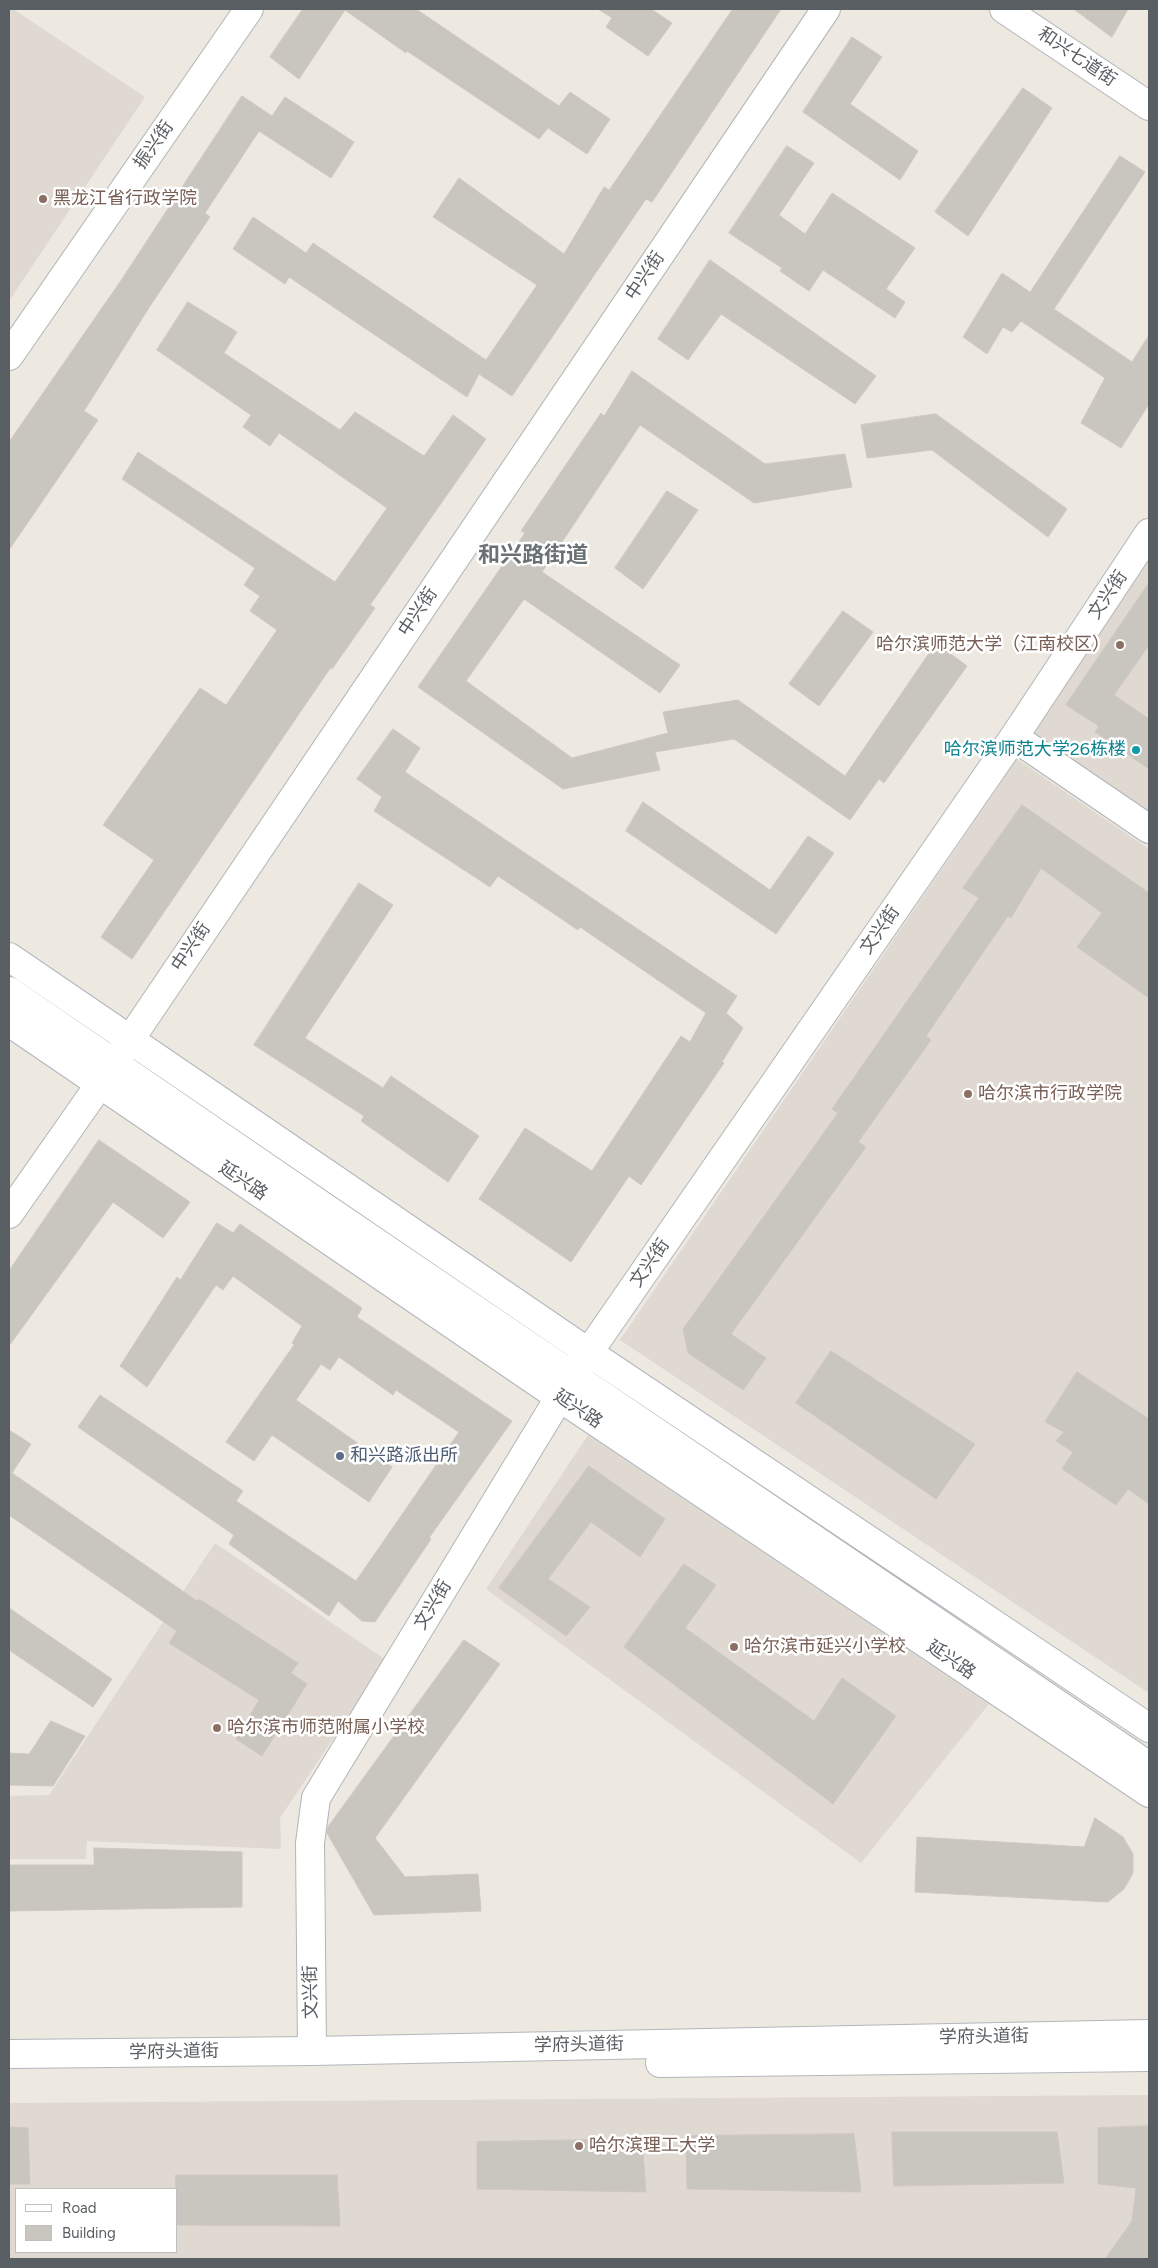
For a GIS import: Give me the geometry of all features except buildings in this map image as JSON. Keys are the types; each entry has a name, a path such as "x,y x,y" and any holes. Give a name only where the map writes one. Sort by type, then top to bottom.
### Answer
{"main road":[{"name":"振兴街","path":"9,356 249,9"},
{"name":"中兴街","path":"9,1214 826,9"},
{"name":"和兴七道街","path":"1004,9 1149,106"},
{"name":"文兴街","path":"312,2051 310,1843 316,1798 588,1352 1014,736 1149,533"},
{"path":"1014,736 1149,830"},
{"path":"9,957 588,1352 1149,1728"},
{"path":"9,991 106,1073"},
{"name":"延兴路","path":"9,1022 106,1073 566,1386 1149,1793"},
{"path":"566,1386 1149,1766"},
{"name":"学府头道街","path":"9,2054 312,2051 1149,2034"},
{"name":"学府头道街","path":"9,2072 1149,2057"}],"shaded area":[{"name":"黑龙江省行政学院","path":"9,9 13,9 145,97 9,301"},
{"name":"哈尔滨师范大学（江南校区）","path":"1149,558 1149,812 1031,732"},
{"name":"哈尔滨市行政学院","path":"1017,759 1149,849 1149,1693 620,1340"},
{"name":"哈尔滨市延兴小学校","path":"588,1435 989,1704 861,1863 486,1589"},
{"name":"哈尔滨市师范附属小学校","path":"215,1543 386,1660 280,1818 281,1849 87,1841 86,1859 9,1859 9,1796 49,1795"},
{"name":"哈尔滨理工大学","path":"1149,2095 1149,2259 9,2259 9,2103"}],"place":[{"name":"黑龙江省行政学院","path":"43,199"},
{"name":"哈尔滨师范大学（江南校区）","path":"1120,645"},
{"name":"哈尔滨师范大学26栋楼","path":"1136,750"},
{"name":"哈尔滨市行政学院","path":"968,1094"},
{"name":"和兴路派出所","path":"340,1456"},
{"name":"哈尔滨市延兴小学校","path":"734,1647"},
{"name":"哈尔滨市师范附属小学校","path":"217,1728"},
{"name":"哈尔滨理工大学","path":"579,2146"}],"district":[{"name":"和兴路街道","path":"533,556"}]}
